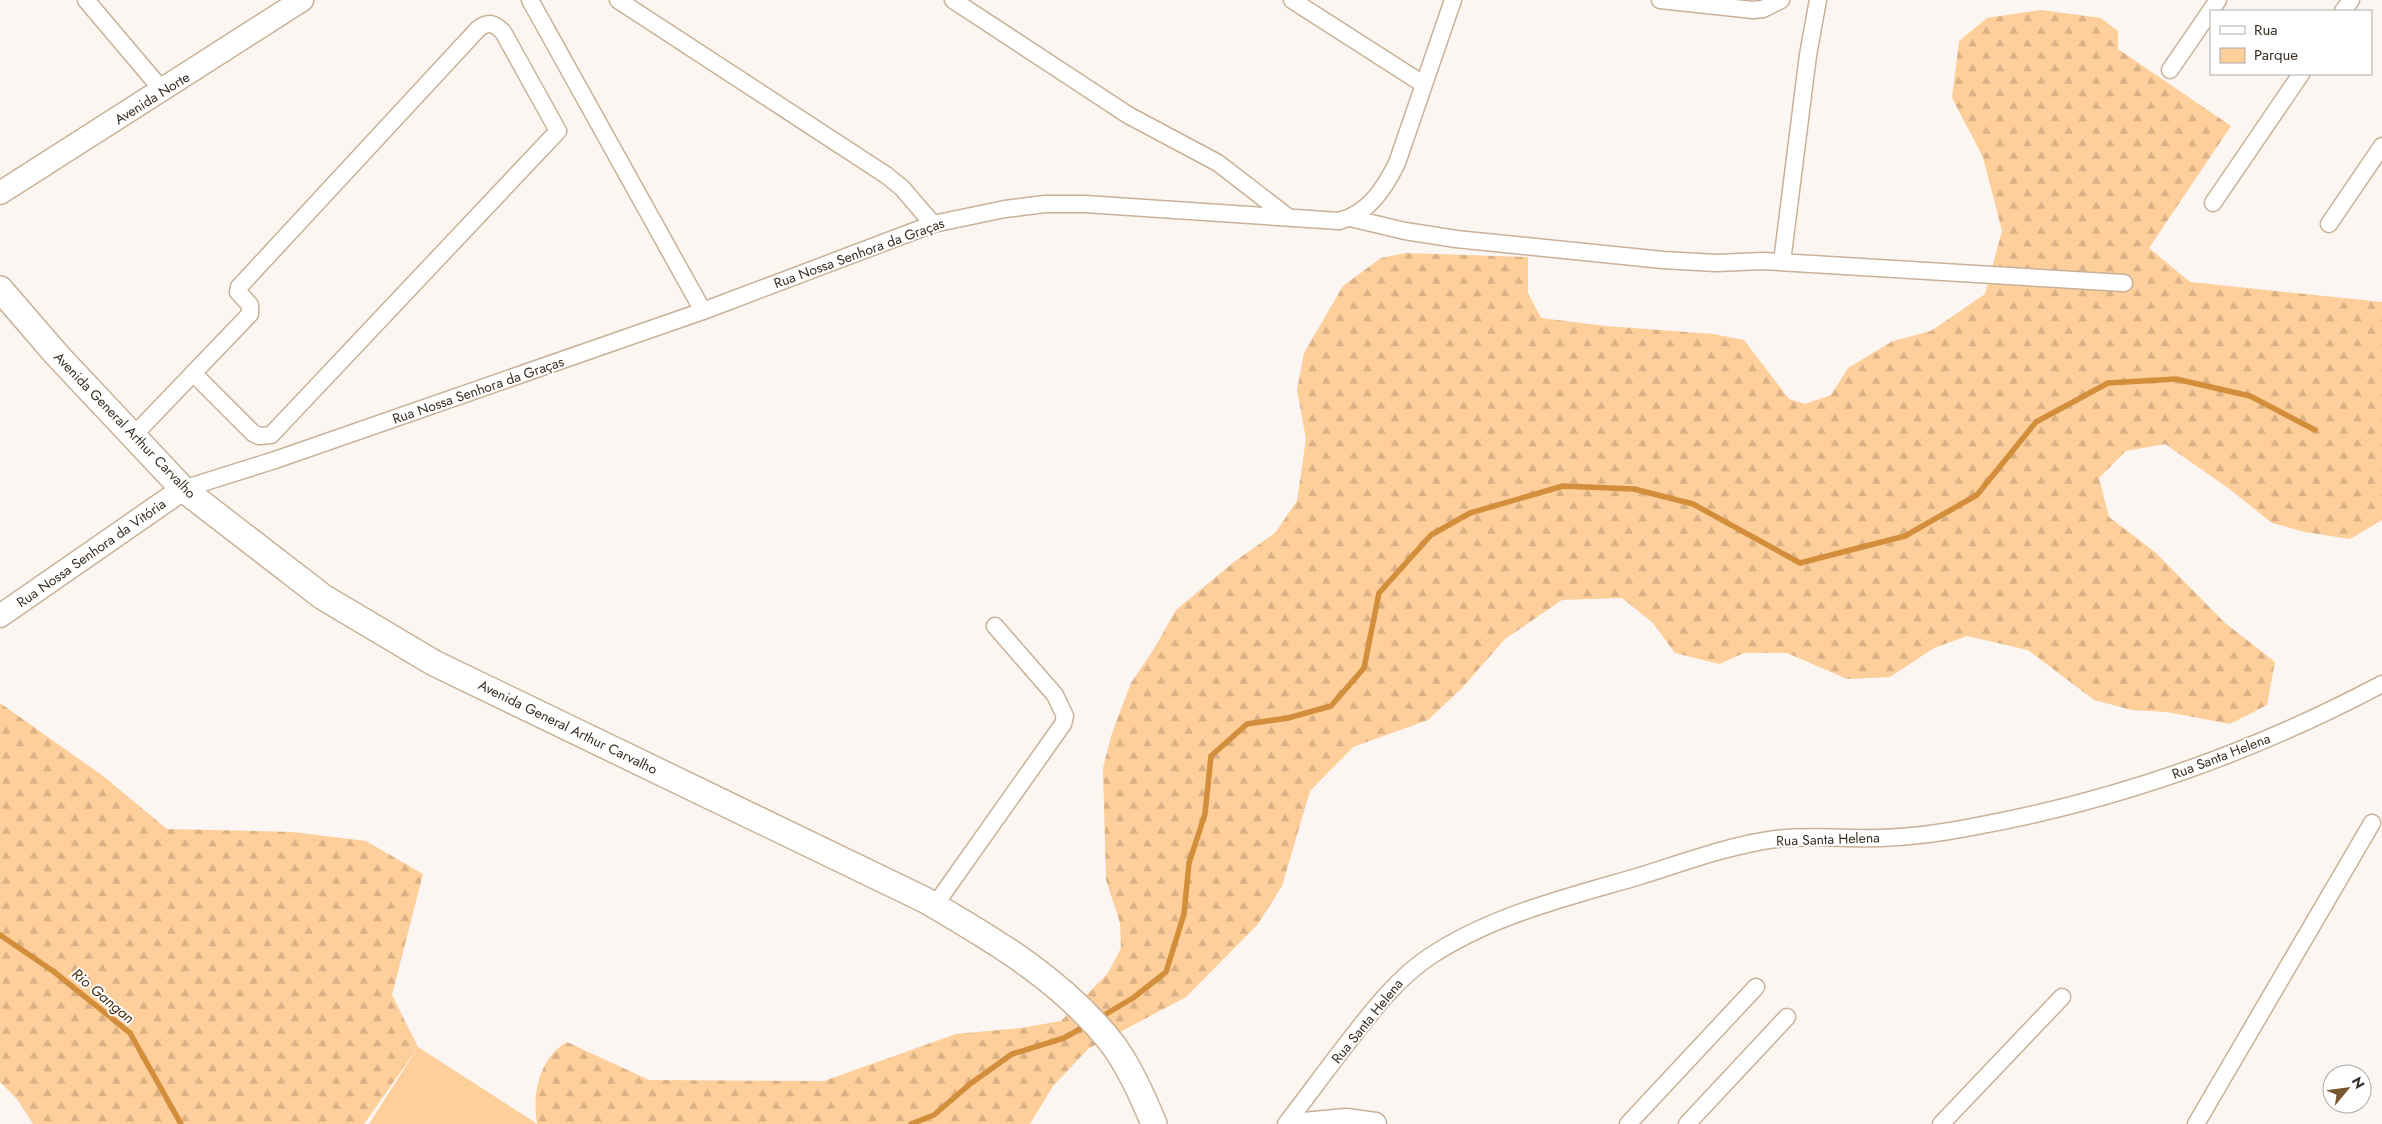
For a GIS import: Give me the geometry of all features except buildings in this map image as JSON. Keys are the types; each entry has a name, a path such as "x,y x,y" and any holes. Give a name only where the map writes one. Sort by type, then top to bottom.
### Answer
{"main road":[{"name":"Avenida Norte","path":"0,193 302,0"},
{"name":"Avenida General Arthur Carvalho","path":"0,289 57,355 183,489 322,597 434,663 935,905 996,940 1065,993 1093,1022 1130,1071 1154,1124"},
{"name":"Rua Nossa Senhora da Vitória","path":"0,616 183,489"},
{"path":"1304,1124 1346,1120 1376,1124"}],"street":[{"path":"86,0 163,90"},
{"path":"530,0 669,245 703,311"},
{"path":"618,0 886,175 902,188 933,224"},
{"path":"953,0 1128,115 1218,163 1288,217"},
{"path":"1292,0 1423,84"},
{"path":"1350,218 1374,200 1386,186 1398,163 1423,84 1453,0"},
{"path":"1660,0 1753,10 1763,9 1781,0"},
{"path":"1782,262 1808,55 1818,0"},
{"path":"2170,70 2210,12"},
{"path":"133,436 193,373 250,314 250,305 238,292 239,287 478,29 485,24 497,26 503,32 558,131 271,434 259,436 253,433 193,373"},
{"path":"2214,202 2300,75"},
{"path":"2329,224 2382,146"},
{"name":"Rua Nossa Senhora da Graças","path":"183,489 275,460 703,311 933,224 1005,209 1045,204 1085,204 1339,221 1350,218"},
{"path":"1350,218 1406,231 1456,239 1594,253 1716,263 1782,262 2124,283"},
{"path":"935,905 1036,765 1063,724 1065,716 1055,695 995,626"},
{"name":"Rua Santa Helena","path":"1286,1124 1366,1020 1401,978 1426,958 1483,927 1538,906 1740,846 1778,839 1880,838 1930,834 2021,817 2108,796 2261,741 2317,717 2382,684"},
{"path":"2196,1124 2372,823"},
{"path":"1628,1124 1756,987"},
{"path":"1941,1124 2062,997"},
{"path":"1687,1124 1787,1017"}],"green space":[{"path":"2041,10 2101,18 2118,31 2118,49 2231,126 2149,248 2190,282 2382,302 2382,520 2350,539 2305,532 2272,523 2228,488 2165,444 2126,451 2099,478 2109,517 2156,553 2225,623 2275,662 2267,705 2230,724 2167,712 2132,710 2094,700 2028,650 1967,636 1934,648 1890,677 1847,679 1787,653 1744,653 1719,664 1675,653 1653,623 1622,598 1562,600 1505,639 1462,688 1428,720 1353,747 1310,791 1282,886 1258,924 1186,997 1088,1049 1053,1086 1030,1124 537,1124 537,1089 544,1067 557,1049 567,1042 649,1080 824,1081 956,1034 1021,1028 1061,1021 1108,973 1121,948 1120,923 1106,880 1103,768 1112,733 1131,683 1155,647 1176,610 1234,562 1275,533 1297,501 1306,439 1297,390 1304,353 1343,286 1381,258 1406,253 1528,257 1528,293 1541,318 1606,326 1713,334 1744,340 1789,399 1805,404 1831,395 1848,368 1893,341 1931,331 1985,294 2002,231 1983,157 1952,98 1959,41 1987,18"},
{"path":"0,703 103,776 167,829 293,832 366,841 423,874 392,995 418,1047 364,1124 33,1124 17,1099 0,1082"},
{"path":"418,1047 536,1123 369,1124"}],"waterway":[{"path":"1099,1018 1133,998 1166,972 1184,914 1189,863 1205,814 1211,756 1247,724 1288,718 1331,706 1364,668 1379,593 1431,535 1470,513 1563,486 1634,489 1693,504 1800,563 1905,536 1977,495 2036,422 2108,383 2176,379 2250,396 2315,430"},
{"name":"Rio Gangan","path":"0,935 53,971 130,1033 181,1124"},
{"path":"911,1124 934,1115 970,1084 1012,1054 1064,1038 1087,1025"}]}
